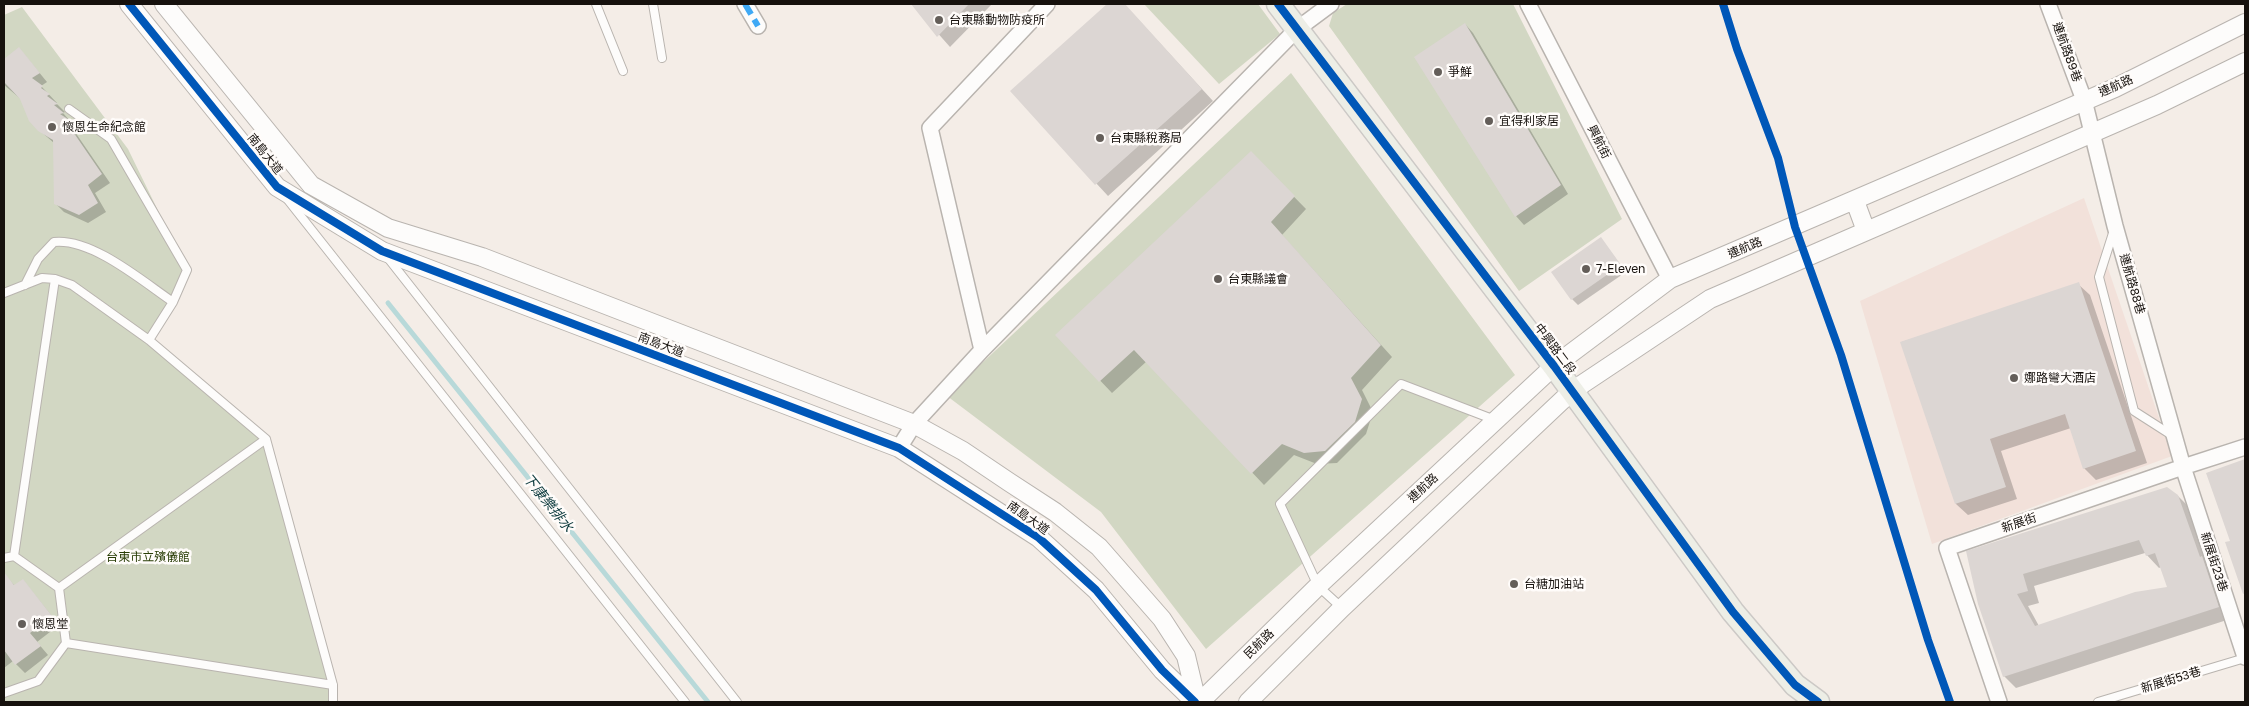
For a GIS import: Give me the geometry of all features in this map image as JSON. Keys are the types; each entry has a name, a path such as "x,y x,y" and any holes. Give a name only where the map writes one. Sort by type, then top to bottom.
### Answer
{"main road":[{"name":"中興路二段","path":"1278,4 1554,366 1733,612 1795,685 1818,702"}],"street":[{"name":"南島大道","path":"129,4 277,187 382,251 899,448 1039,538 1096,590 1162,670 1197,702"},
{"name":"南島大道","path":"164,4 311,184 388,228 482,258 914,424 963,452 1040,502 1099,547 1162,619 1186,656 1197,702"},
{"path":"745,4 758,26"},
{"path":"982,350 930,128 1047,4"},
{"path":"899,448 914,424 982,350 1296,30 1332,4"},
{"name":"興航街","path":"1528,4 1670,279"},
{"name":"連航路89巷","path":"2048,4 2084,100"},
{"name":"連航路","path":"1318,586 1554,366 1670,279 2115,88 2245,24"},
{"path":"1248,702 1342,608 1572,391 1710,299 2157,105 2245,62"},
{"name":"連航路88巷","path":"2084,100 2090,133 2115,226 2177,439 2183,467"},
{"path":"1854,201 1866,231"},
{"name":"新展街","path":"1999,702 1947,548 2245,447"},
{"name":"新展街23巷","path":"2183,467 2245,657"},
{"name":"民航路","path":"1197,702 1318,586"}],"lane":[{"path":"596,4 623,71"},
{"path":"652,4 662,58"},
{"path":"69,109 111,139 187,270 173,302 149,340"},
{"path":"277,187 685,702"},
{"path":"2115,226 2099,277 2134,411 2177,439"},
{"path":"25,285 38,259 54,242 67,241 86,248 119,266 173,302"},
{"path":"382,251 737,702"},
{"path":"4,293 42,278 55,279 72,285 149,340 266,439 333,685 333,702"},
{"path":"14,556 55,279"},
{"path":"1342,608 1318,586 1280,504 1401,384 1495,420"},
{"path":"59,588 266,439"},
{"path":"4,558 14,556 59,588 66,643 38,681 4,693"},
{"path":"66,643 333,685"},
{"name":"新展街53巷","path":"2098,702 2245,657"}],"shaded area":[{"name":"娜路彎大酒店","path":"2084,198 2172,456 1932,544 1860,301"}],"green space":[{"path":"1144,4 1258,4 1280,34 1219,84"},
{"path":"1347,4 1513,4 1622,219 1519,291 1329,26 1333,13"},
{"name":"台東市立殯儀館","path":"22,7 128,149 187,270 149,340 266,439 333,685 333,702 4,702 4,15"},
{"path":"1291,73 1515,375 1206,649 1101,512 947,396"}],"building":[{"name":"台東縣動物防疫所","path":"911,4 969,4 937,37"},
{"name":"台東縣稅務局","path":"1107,4 1125,4 1202,89 1095,185 1010,91"},
{"name":"宜得利家居","path":"1465,23 1561,185 1515,217 1414,57"},
{"name":"懷恩生命紀念館","path":"19,47 40,73 32,78 50,94 47,96 58,104 54,105 64,113 60,114 71,121 67,123 102,174 88,185 98,203 79,215 54,204 53,140 38,131 29,121 20,99 4,82 4,59"},
{"name":"台東縣議會","path":"1251,151 1295,196 1271,222 1381,345 1351,378 1362,399 1355,422 1325,451 1304,453 1282,444 1251,474 1134,350 1099,382 1055,335"},
{"name":"7-Eleven","path":"1601,237 1621,265 1571,300 1551,272"},
{"path":"2079,282 2136,451 2083,469 2065,414 1990,439 2006,487 1955,504 1900,342"},
{"path":"2245,459 2245,593 2243,594 2225,542 2230,541 2206,473"},
{"path":"2167,487 2178,495 2200,557 2202,556 2219,607 2003,677 1978,604 1966,551","holes":["2139,540 2146,556 2155,553 2167,587 2135,592 2035,626 2017,594 2028,591 2023,574"]},
{"name":"懷恩堂","path":"4,572 14,585 23,579 52,616 30,633 41,646 15,665 4,650"}],"waterway":[{"name":"下康樂排水","path":"388,303 708,702"}],"marked path":[{"path":"745,4 758,26"}],"cycle path":[{"path":"129,4 277,187 382,251 899,448 1039,538 1096,590 1162,670 1195,702"},
{"path":"1278,4 1554,366 1733,612 1795,685 1818,702"},
{"path":"1723,4 1737,49 1778,158 1795,227 1841,355 1928,640 1950,702"}],"place":[{"name":"台東縣動物防疫所","path":"939,20"},
{"name":"爭鮮","path":"1438,72"},
{"name":"宜得利家居","path":"1489,121"},
{"name":"懷恩生命紀念館","path":"52,127"},
{"name":"台東縣稅務局","path":"1100,138"},
{"name":"7-Eleven","path":"1586,269"},
{"name":"台東縣議會","path":"1218,279"},
{"name":"娜路彎大酒店","path":"2014,378"},
{"name":"台糖加油站","path":"1514,584"},
{"name":"懷恩堂","path":"22,624"}]}
